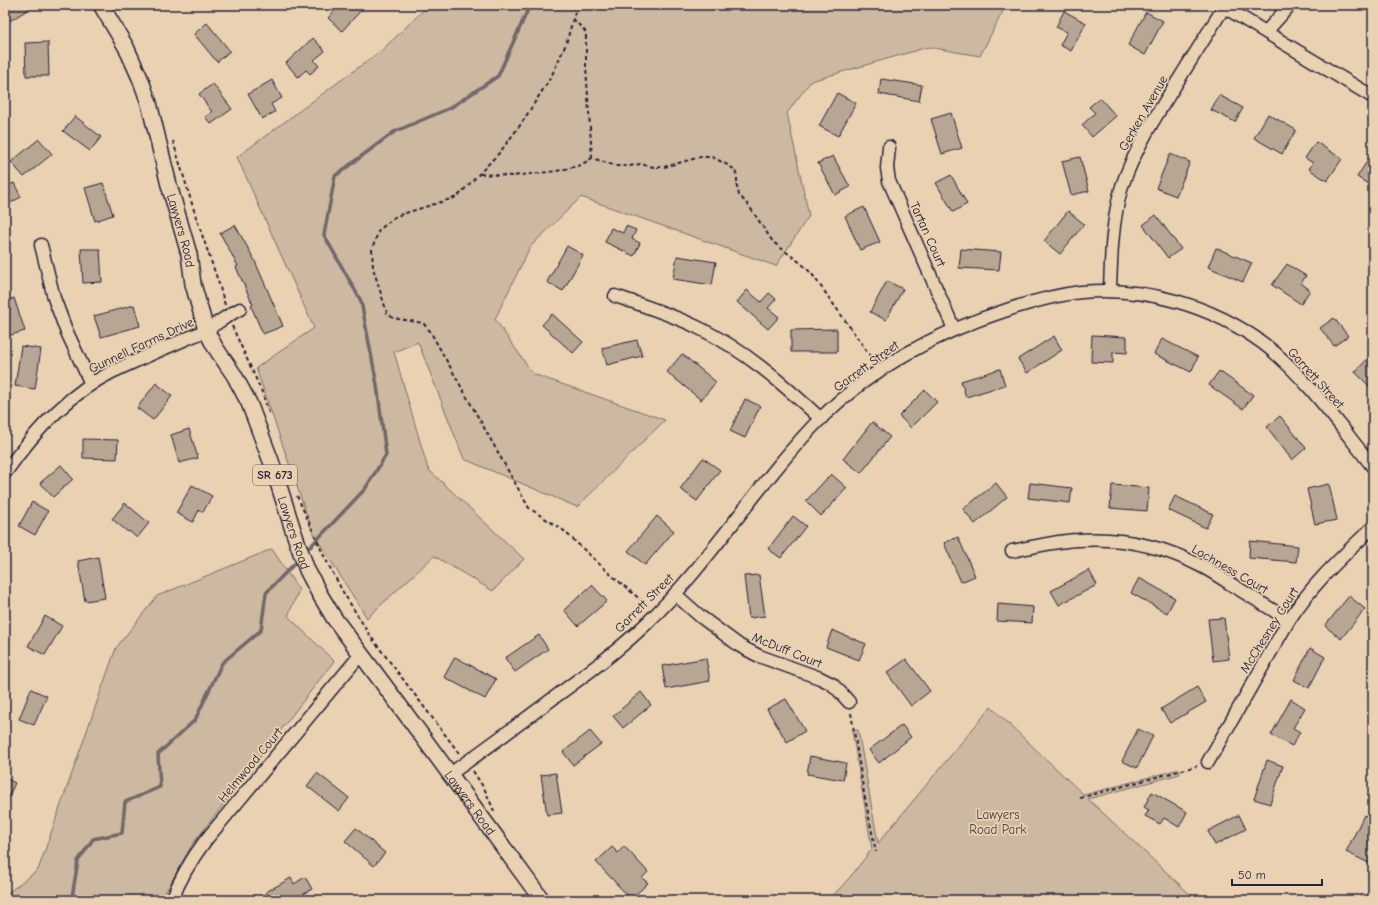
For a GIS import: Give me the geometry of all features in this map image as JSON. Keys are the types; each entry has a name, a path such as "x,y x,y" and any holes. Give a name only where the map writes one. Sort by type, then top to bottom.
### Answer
{"main road":[{"name":"Lawyers Road","path":"101,5 126,48 140,78 149,103 188,254 193,284 206,330 215,347 234,375 252,410 271,461 307,570 334,618 542,900"}],"street":[{"path":"1266,32 1290,5"},
{"path":"1223,6 1373,97"},
{"name":"Gerken Avenue","path":"1110,291 1112,241 1116,213 1122,187 1134,155 1145,132 1223,6"},
{"name":"Tartan Court","path":"889,147 887,168 889,181 954,329"},
{"path":"41,245 54,298 66,330 91,384"},
{"name":"Garrett Street","path":"450,774 610,655 646,624 675,594 797,444 821,419 864,381 918,346 954,329 990,315 1065,294 1084,292 1110,291 1138,294 1193,306 1240,328 1285,362 1302,380 1373,467"},
{"path":"614,296 671,315 698,327 733,347 774,376 821,419"},
{"name":"Gunnell Farms Drive","path":"5,473 18,454 40,428 63,406 91,384 114,371 206,330 228,315 240,309"},
{"name":"McChesney Court","path":"1208,762 1289,620 1302,600 1324,574 1373,527"},
{"name":"Lochness Court","path":"1012,551 1052,543 1077,540 1129,542 1154,548 1178,555 1202,566 1289,620"},
{"name":"McDuff Court","path":"675,594 701,617 740,646 760,656 820,678 832,684 849,702"},
{"name":"Helmwood Court","path":"172,900 179,882 191,860 205,841 361,654"}],"path":[{"path":"577,5 566,44 551,77 517,130 500,152 457,197 396,216 379,230 372,249 372,268 387,313 393,318 423,323 430,331 529,508 563,530 610,574 656,613"},
{"path":"573,18 585,31 586,37 586,66 592,158"},
{"path":"172,138 228,315 234,332 262,392 271,420"},
{"path":"592,158 616,166 640,164 654,167 664,167 700,157 712,157 734,169 737,176 739,195 749,206 773,242 802,264 812,274 880,370"},
{"path":"480,174 513,176 557,170 581,165 592,158"},
{"path":"297,494 324,556 343,592 371,637 467,762 485,790 495,812"},
{"path":"849,702 876,852"},
{"path":"1080,798 1183,771 1208,762"}],"green space":[{"path":"429,5 1006,5 980,56 928,47 811,81 787,113 809,216 776,266 581,197 530,247 495,319 533,374 665,420 577,507 464,459 418,342 394,352 428,469 524,559 493,591 434,556 367,618 313,533 256,368 314,328 237,157 382,50"},
{"path":"272,549 299,590 288,616 334,661 192,845 161,900 5,900 5,895 38,870 116,648 157,596"},
{"name":"Lawyers Road Park","path":"991,707 1084,795 1179,769 1180,774 1088,799 1196,900 829,900 851,876 872,849 852,731 858,730 878,843"}],"building":[{"path":"5,5 35,5 5,24"},
{"path":"340,5 366,5 342,31 328,18"},
{"path":"1064,11 1086,23 1071,51 1060,45 1067,32 1056,27"},
{"path":"1146,12 1163,21 1145,55 1128,45"},
{"path":"207,23 230,51 217,62 194,34"},
{"path":"313,38 325,51 314,60 319,66 310,74 306,70 298,77 286,63"},
{"path":"48,42 49,76 26,76 25,43"},
{"path":"881,79 922,85 919,101 879,94"},
{"path":"272,80 282,98 271,104 275,112 262,119 248,94"},
{"path":"213,84 232,109 211,124 205,117 212,112 199,94"},
{"path":"837,93 856,103 838,136 819,126"},
{"path":"1219,95 1243,108 1235,122 1211,110"},
{"path":"1100,98 1116,116 1092,137 1082,125 1095,113 1089,107"},
{"path":"951,113 962,148 942,154 931,119"},
{"path":"1268,114 1296,130 1282,154 1254,138"},
{"path":"75,116 101,137 90,151 63,131"},
{"path":"39,139 52,154 24,177 11,162"},
{"path":"1316,142 1342,159 1327,181 1309,169 1313,163 1305,158"},
{"path":"1373,152 1373,187 1357,177"},
{"path":"1170,154 1190,162 1176,196 1156,188"},
{"path":"833,156 850,187 835,195 818,163"},
{"path":"1080,157 1089,191 1071,195 1062,161"},
{"path":"951,175 967,204 953,212 936,183"},
{"path":"14,183 21,197 5,206 5,187"},
{"path":"103,183 113,215 95,221 85,188"},
{"path":"864,207 880,242 860,250 845,216"},
{"path":"1068,211 1084,224 1060,254 1044,241"},
{"path":"1156,215 1181,249 1168,258 1143,225"},
{"path":"235,225 254,259 283,326 263,334 251,306 253,305 236,267 238,266 220,233"},
{"path":"626,226 636,230 632,239 640,243 634,256 605,242 611,228 623,233"},
{"path":"567,246 583,255 563,291 547,282"},
{"path":"1216,248 1252,263 1243,282 1208,267"},
{"path":"81,249 100,249 102,282 83,283"},
{"path":"961,249 1001,252 999,270 959,268"},
{"path":"677,256 716,262 712,285 673,279"},
{"path":"1287,264 1306,276 1301,283 1310,290 1301,304 1272,285"},
{"path":"887,281 903,289 886,320 870,312"},
{"path":"747,290 761,302 769,293 776,299 768,308 779,317 768,329 737,302"},
{"path":"14,298 25,331 7,336 5,329 5,301"},
{"path":"134,305 140,326 101,337 94,316"},
{"path":"552,314 583,342 573,353 542,325"},
{"path":"1334,318 1348,336 1334,346 1320,328"},
{"path":"837,329 837,352 791,352 791,330"},
{"path":"1092,335 1127,337 1127,353 1113,352 1113,363 1091,362"},
{"path":"1054,336 1062,350 1027,373 1018,359"},
{"path":"1162,339 1198,357 1191,372 1154,354"},
{"path":"637,340 642,356 607,365 602,348"},
{"path":"21,346 41,349 35,389 15,386"},
{"path":"1373,353 1373,390 1355,372"},
{"path":"682,354 716,382 701,400 667,372"},
{"path":"1000,369 1005,385 966,397 961,381"},
{"path":"1219,371 1253,395 1243,409 1209,385"},
{"path":"156,383 172,396 153,420 137,408"},
{"path":"925,390 937,402 911,428 899,416"},
{"path":"745,399 760,406 745,438 730,431"},
{"path":"1280,416 1306,448 1292,460 1267,427"},
{"path":"872,422 890,437 861,473 843,459"},
{"path":"189,429 198,458 179,463 171,435"},
{"path":"83,439 118,440 117,459 83,458"},
{"path":"703,458 720,470 697,501 680,489"},
{"path":"61,465 73,479 53,497 40,483"},
{"path":"831,474 847,488 821,516 806,501"},
{"path":"996,483 1007,497 975,524 963,509"},
{"path":"1030,483 1072,488 1070,503 1028,498"},
{"path":"1329,484 1337,520 1315,524 1307,489"},
{"path":"192,485 212,496 203,512 199,510 193,522 176,513"},
{"path":"1112,485 1149,488 1147,511 1110,508"},
{"path":"1175,496 1213,514 1206,528 1168,510"},
{"path":"32,502 48,511 35,535 19,526"},
{"path":"125,503 149,523 137,538 112,519"},
{"path":"657,516 674,531 645,565 628,551"},
{"path":"793,516 806,526 781,558 768,549"},
{"path":"958,537 975,576 961,582 944,543"},
{"path":"1250,541 1298,546 1296,562 1249,558"},
{"path":"98,557 105,598 85,601 78,561"},
{"path":"1089,570 1097,585 1059,605 1051,591"},
{"path":"759,575 765,616 749,618 744,576"},
{"path":"1139,578 1175,598 1167,613 1131,593"},
{"path":"592,585 607,601 578,626 564,610"},
{"path":"1349,596 1365,609 1341,639 1325,626"},
{"path":"998,604 1033,607 1032,623 997,621"},
{"path":"45,616 62,626 45,655 28,646"},
{"path":"1224,618 1229,659 1213,661 1208,619"},
{"path":"832,630 866,644 859,660 826,647"},
{"path":"539,635 548,649 515,672 505,658"},
{"path":"1310,648 1325,657 1309,688 1294,680"},
{"path":"455,657 496,679 485,699 444,677"},
{"path":"706,658 710,681 666,689 662,666"},
{"path":"906,659 930,691 911,706 887,673"},
{"path":"1197,687 1206,702 1170,723 1161,709"},
{"path":"31,689 47,696 34,725 19,719"},
{"path":"641,692 651,705 623,728 613,716"},
{"path":"786,699 805,731 787,742 767,709"},
{"path":"1291,699 1305,708 1293,728 1300,732 1292,746 1271,735"},
{"path":"902,725 911,737 879,763 869,750"},
{"path":"1138,729 1153,736 1137,768 1122,761"},
{"path":"590,731 601,744 573,765 563,752"},
{"path":"810,756 846,763 843,780 807,774"},
{"path":"1267,760 1283,766 1270,804 1254,799"},
{"path":"317,773 349,798 339,811 307,786"},
{"path":"556,773 562,813 547,815 541,775"},
{"path":"5,778 15,783 5,804"},
{"path":"1152,792 1187,812 1179,827 1164,818 1160,824 1145,816 1149,810 1144,807"},
{"path":"1239,815 1246,829 1215,845 1208,831"},
{"path":"1364,815 1373,819 1373,833 1369,842 1373,844 1373,865 1346,852"},
{"path":"356,828 385,853 374,866 345,841"},
{"path":"624,846 648,872 642,878 648,883 631,899 596,862 612,847 618,853"},
{"path":"305,877 312,889 294,900 271,900 266,892 291,878 294,884"}],"waterway":[{"path":"310,547 365,489 386,455 377,385 361,301 324,235 335,176 394,132 450,108 498,76 530,5"},
{"path":"65,900 72,897 78,861 93,839 122,833 125,802 160,787 158,754 195,720 222,663 261,630 266,593 294,564"}]}
